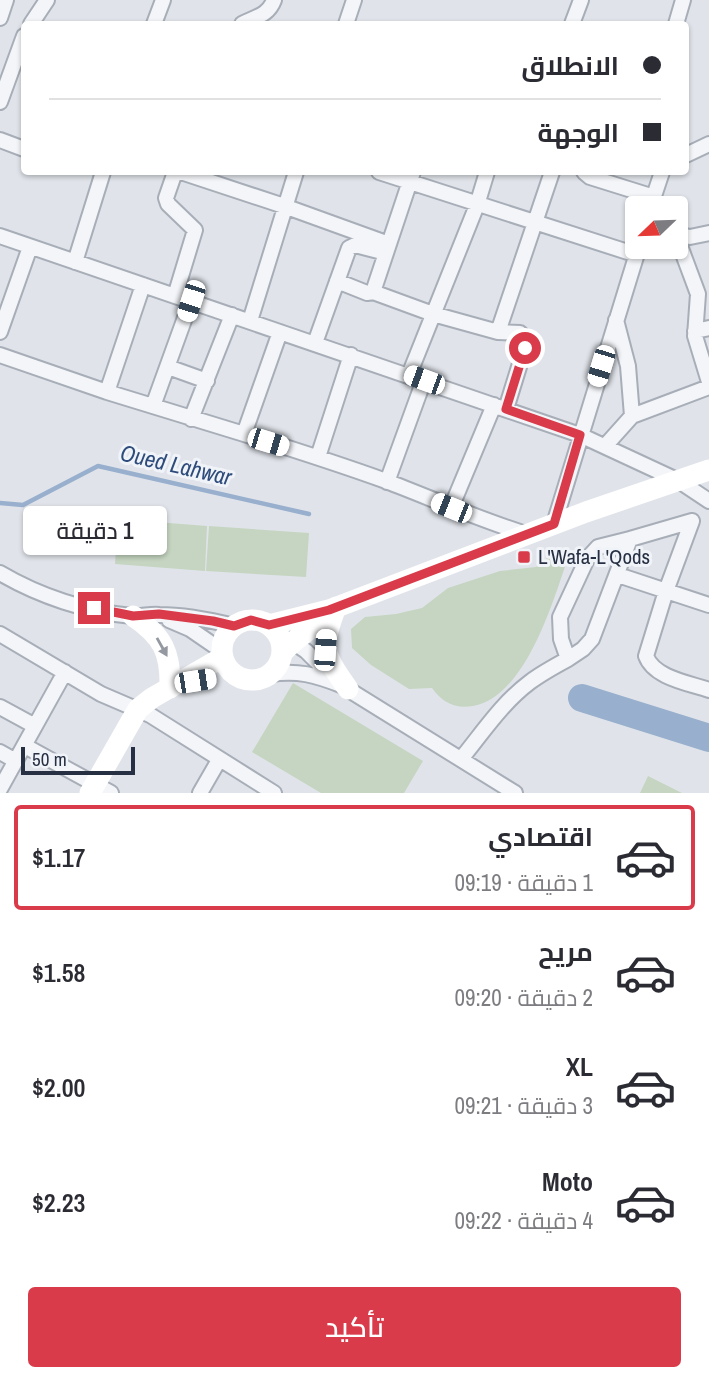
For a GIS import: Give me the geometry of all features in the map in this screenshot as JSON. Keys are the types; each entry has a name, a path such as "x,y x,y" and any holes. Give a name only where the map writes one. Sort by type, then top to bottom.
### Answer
{"street":[{"path":"0,18 6,0"},
{"path":"33,21 47,0"},
{"path":"156,21 163,0"},
{"path":"249,21 264,15 274,0"},
{"path":"346,21 354,0"},
{"path":"677,21 683,0"},
{"path":"573,21 578,1"},
{"path":"0,102 21,42"},
{"path":"0,140 21,148"},
{"path":"689,154 709,144"},
{"path":"75,262 98,175"},
{"path":"174,175 166,198 168,204 195,230 176,296"},
{"path":"190,175 284,206 387,249"},
{"path":"250,321 295,175"},
{"path":"409,375 477,205 486,175"},
{"path":"498,332 551,175"},
{"path":"588,175 637,196"},
{"path":"654,196 662,175"},
{"path":"373,292 412,177 477,205 625,247"},
{"path":"688,237 709,233"},
{"path":"0,236 580,435 679,481 709,501"},
{"path":"315,343 349,248 352,245 387,249"},
{"path":"0,332 30,247"},
{"path":"554,524 635,259"},
{"path":"685,259 698,293 702,329 696,343 709,382"},
{"path":"337,281 433,314 498,332 520,334 527,341 500,407 451,508"},
{"path":"107,392 143,285"},
{"path":"153,406 191,301"},
{"path":"191,419 232,315"},
{"path":"616,320 628,366 632,416"},
{"path":"244,434 280,332"},
{"path":"0,355 191,419 318,457 526,534"},
{"path":"318,457 351,355"},
{"path":"168,367 207,381"},
{"path":"387,482 424,380"},
{"path":"606,446 632,416 709,387"},
{"path":"280,637 333,609 526,534 709,470"},
{"path":"568,659 561,639 560,617 587,559 598,547 692,520 646,656 649,664 665,675 709,690"},
{"path":"461,759 518,691 583,649 592,639 630,539"},
{"path":"0,573 24,587 74,604 133,616 159,614 234,626"},
{"path":"618,575 709,606"},
{"path":"333,609 325,650 344,687"},
{"path":"159,614 190,629 223,654"},
{"path":"133,616 145,624 167,651 172,686"},
{"path":"235,675 226,664 223,654 227,633 234,626 251,620 280,637 344,687 515,793"},
{"path":"0,634 101,694 138,709 274,793"},
{"path":"271,674 280,661 280,637"},
{"path":"25,746 99,790 138,709 223,654"},
{"path":"172,686 235,675 253,680 293,671 321,677 344,687"},
{"path":"0,789 65,672"},
{"path":"0,707 36,726"},
{"path":"0,752 16,761"},
{"path":"200,793 219,760"}],"green space":[{"path":"118,519 207,526 205,571 115,564"},
{"path":"209,526 309,533 306,577 206,571"},
{"path":"551,555 567,561 544,623 522,668 508,686 491,699 473,706 455,706 441,698 432,688 409,689 371,665 352,648 351,629 365,617 422,608 448,588 500,571 536,567"},
{"path":"293,683 423,761 404,793 321,793 252,752"},
{"path":"648,776 682,793 640,793"}],"waterway":[{"name":"Oued Lahwar","path":"0,503 23,505 98,466 309,514"},
{"path":"582,698 709,738"}],"place":[{"name":"L'Wafa-L'Qods","path":"524,557"}],"route":[{"path":"94,608 133,616 159,614 234,626 251,620 269,625 329,610 554,524 580,435 506,409 525,348"}]}
